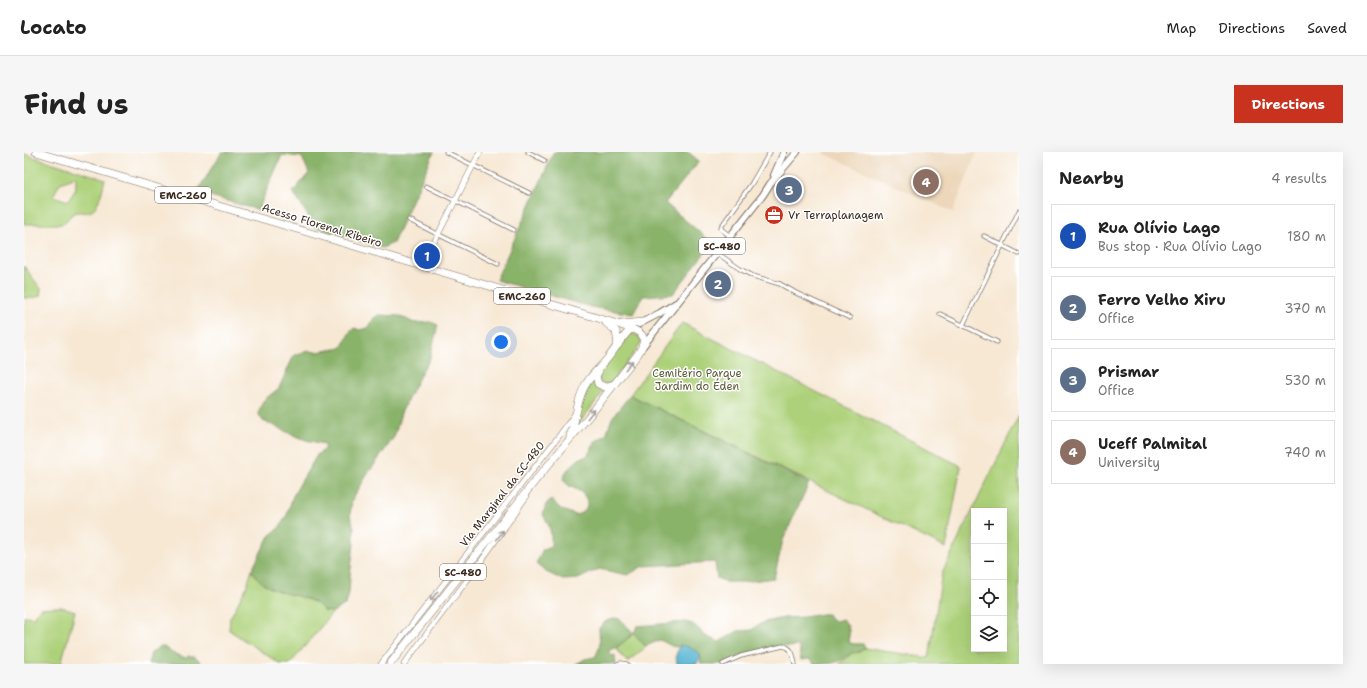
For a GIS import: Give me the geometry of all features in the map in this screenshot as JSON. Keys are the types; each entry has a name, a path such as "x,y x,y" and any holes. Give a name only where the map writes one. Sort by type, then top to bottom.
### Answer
{"highway":[{"name":"Acesso Florenal Ribeiro","path":"36,152 618,324 643,335 643,346"},
{"path":"43,152 58,158"},
{"name":"Acesso Florenal Ribeiro","path":"601,319 616,331 618,345"},
{"path":"618,324 642,322"},
{"name":"SC-480","path":"566,444 572,430 579,399 585,384 618,345 625,334 631,329"},
{"name":"SC-480","path":"390,664 643,346"},
{"path":"601,366 596,376 598,384 605,387 609,387 614,384"}],"main road":[{"path":"422,266 480,152"},
{"path":"770,184 784,152"},
{"name":"SC-480","path":"643,346 763,195 770,184 797,152"},
{"name":"SC-480","path":"631,329 660,313 682,298"},
{"name":"Via Marginal da SC-480","path":"381,664 560,436 577,409"},
{"path":"404,664 477,567 522,504 535,481"}],"street":[{"path":"446,152 529,193"},
{"path":"528,152 545,161"},
{"path":"730,236 721,229 721,227 752,182 770,152"},
{"path":"426,186 514,230"},
{"path":"963,325 1019,211"},
{"path":"409,220 498,264"},
{"path":"984,236 1019,254"},
{"path":"717,253 753,276 780,284 850,318"},
{"path":"940,314 997,342"},
{"path":"723,664 741,656 783,646 792,650 795,664"},
{"path":"616,664 626,664"}],"shaded area":[{"path":"821,152 977,152 953,212"}],"green space":[{"path":"222,152 434,152 393,243 382,248 315,227 293,192 309,173 302,157 282,155 258,210 197,192"},
{"path":"554,152 688,152 699,161 665,203 712,243 673,294 643,296 633,314 591,307 496,280"},
{"path":"24,154 105,179 98,202 89,212 74,213 63,224 24,224","holes":["76,176 76,189 68,201 53,196 60,183"]},
{"path":"24,266 41,289 40,296 24,298"},
{"path":"378,315 400,316 414,323 430,322 438,325 429,361 423,369 401,413 394,437 367,475 352,500 350,515 354,528 354,544 349,593 346,604 333,612 324,611 318,604 309,600 268,587 259,580 252,570 269,536 279,528 287,515 293,496 317,455 324,450 325,444 306,440 291,434 263,421 258,413 263,401 279,388 294,355 308,351 317,352 341,348 354,328 360,330 368,328"},
{"name":"Cemitério Parque Jardim do Éden","path":"682,323 961,466 946,548 630,395"},
{"path":"631,334 637,335 641,344 611,383 605,384 600,382 598,375 600,371"},
{"path":"592,377 596,384 604,391 577,426 580,401"},
{"path":"630,395 809,483 783,540 774,578 744,582 726,582 717,578 715,562 643,566 628,575 599,569 578,579 563,580 546,572 536,564 543,549 551,546 550,530 543,515 546,504 551,500 562,510 576,515 586,509 586,497 580,491 565,483 563,479 567,470 579,459 587,456 596,441 606,435 612,418"},
{"path":"1019,415 1019,664 839,664 851,653 859,652 865,648 929,658 942,573 971,513 971,652 1007,652 1007,508 974,508"},
{"path":"252,570 256,576 312,601 321,606 324,611 333,612 290,664 280,664 229,630 230,618 246,588"},
{"path":"62,607 75,611 61,664 24,664 24,616 34,617 40,608"},
{"path":"828,614 831,619 836,621 842,619 847,624 849,632 848,642 853,644 863,644 865,648 859,652 851,653 839,661 830,663 814,664 811,659 801,660 798,646 783,646 741,656 723,664 701,664 700,654 680,645 679,647 673,646 659,640 646,647 634,633 637,626 686,622 693,624 707,637 719,642 738,631 752,630 758,625 768,621"},
{"path":"618,618 634,633 616,648 609,650 611,656 615,655 616,664 576,664 585,659 595,657 600,640 599,628 606,621"},
{"path":"635,633 646,647 627,662 616,648"},
{"path":"159,647 164,647 172,653 186,658 188,656 195,657 201,664 148,664 151,653"}],"water":[{"path":"680,645 689,647 700,654 697,664 677,664 676,655"}],"place":[{"name":"Uceff Palmital","path":"926,182"},
{"name":"Prismar","path":"789,190"},
{"name":"Vr Terraplanagem","path":"774,215"},
{"name":"Rua Olívio Lago","path":"427,256"},
{"name":"Ferro Velho Xiru","path":"718,284"}]}
